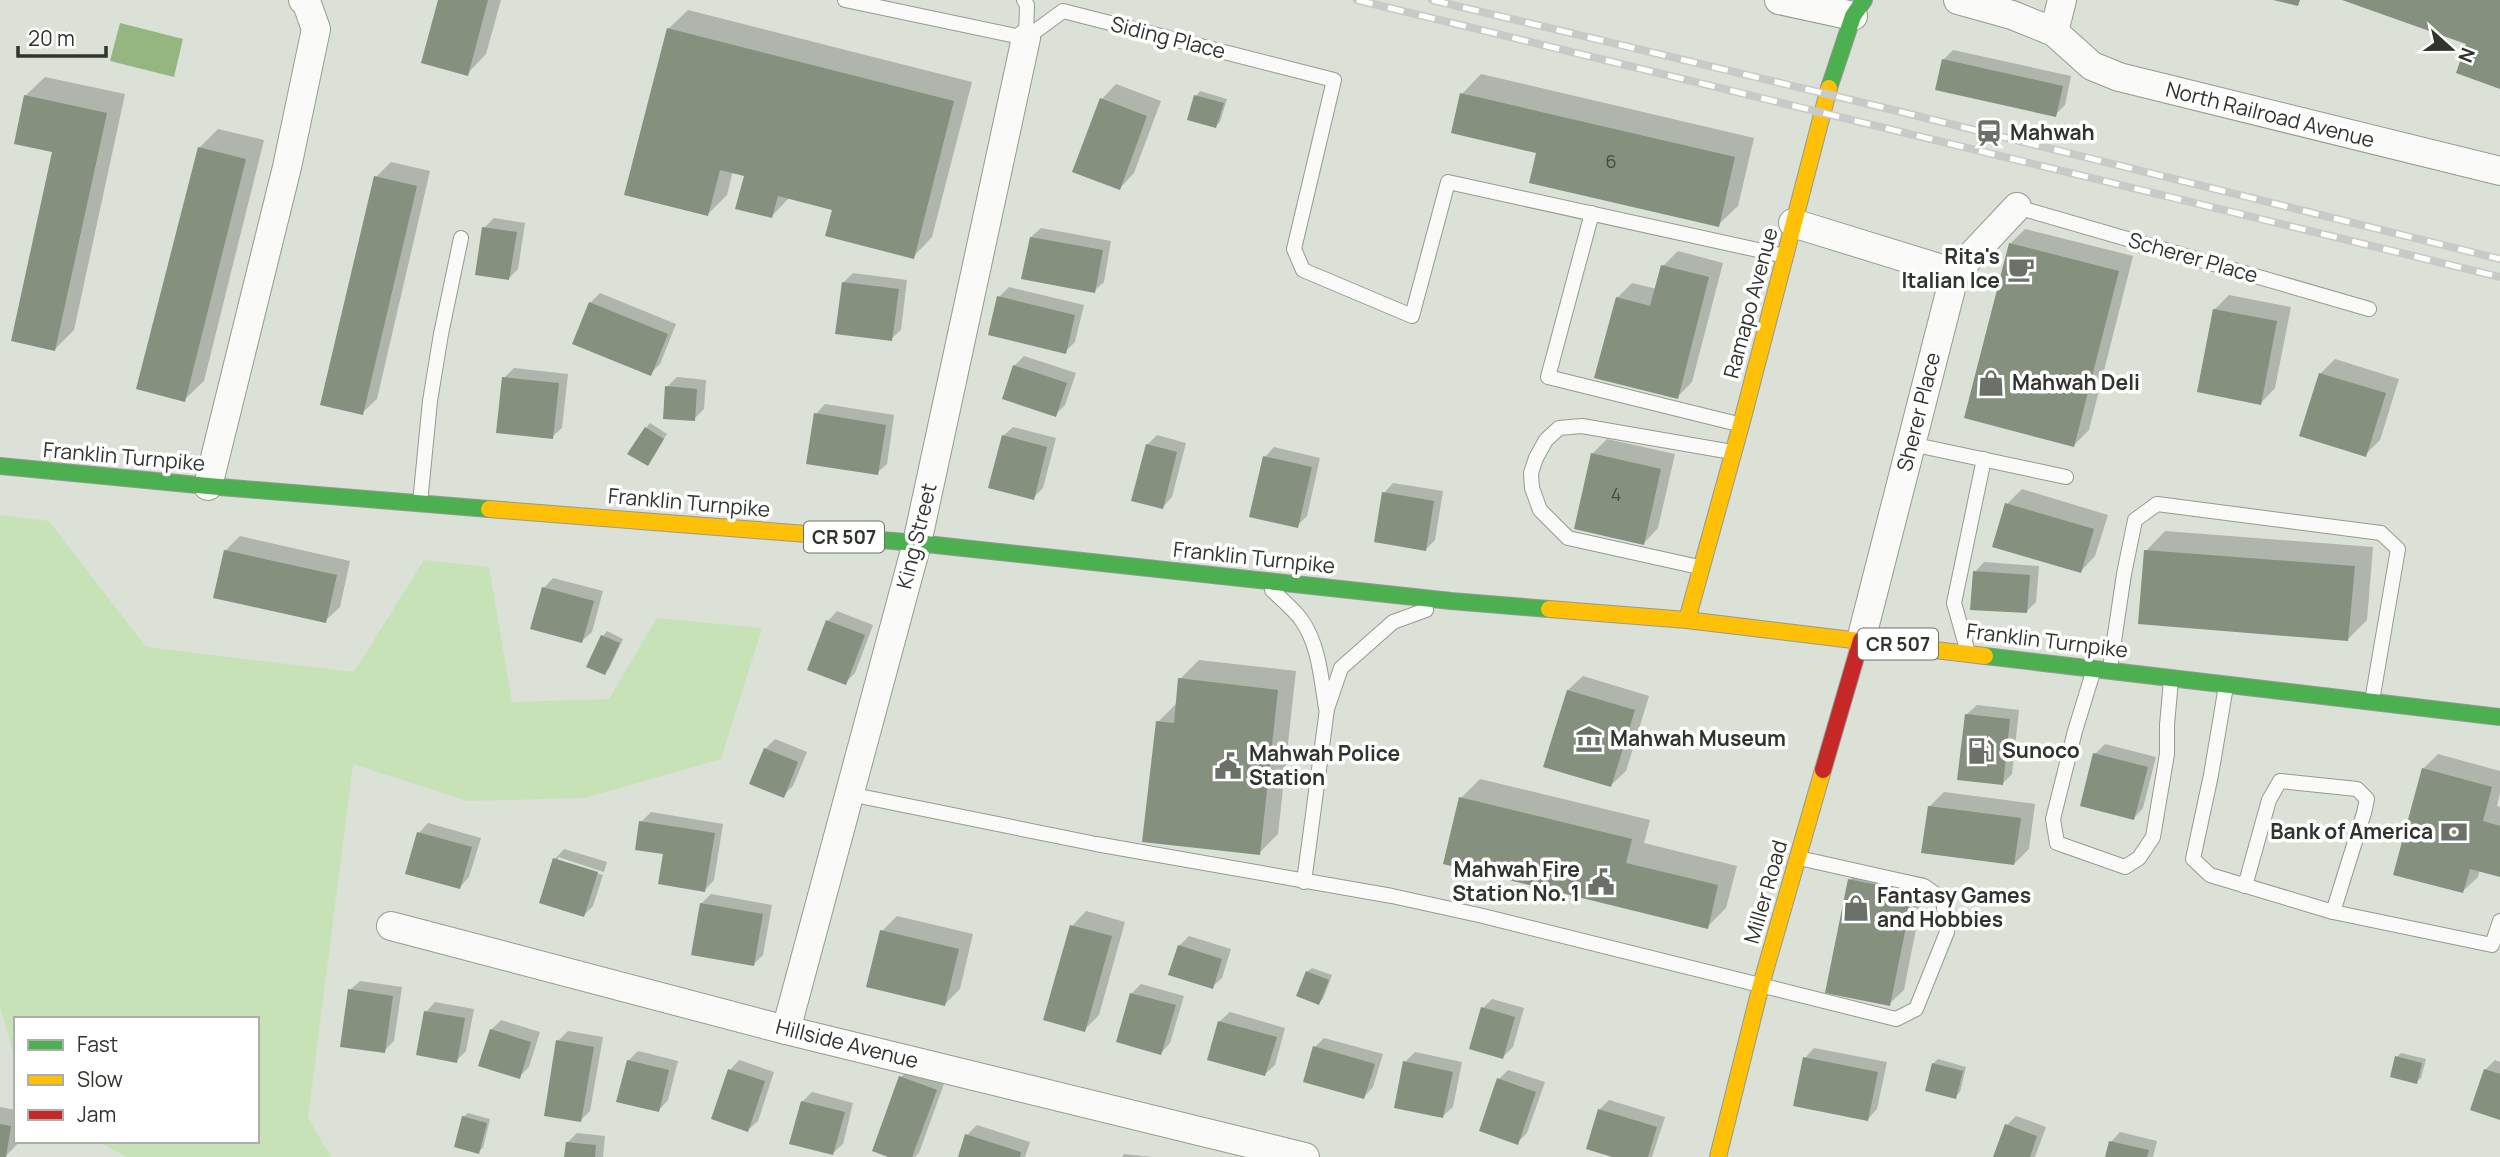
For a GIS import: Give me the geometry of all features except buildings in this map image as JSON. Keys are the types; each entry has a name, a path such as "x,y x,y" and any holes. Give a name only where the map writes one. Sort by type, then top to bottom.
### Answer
{"main road":[{"name":"Ramapo Avenue","path":"1687,620 1832,75 1858,8"},
{"name":"Franklin Turnpike","path":"0,466 208,486 917,543 1451,601 1687,620 2500,717"},
{"name":"Miller Road","path":"1718,1157 1761,985 1861,640"}],"street":[{"path":"208,486 287,167 316,29 306,1 303,0"},
{"path":"1779,0 1858,8"},
{"name":"North Railroad Avenue","path":"1958,0 2012,15 2054,32 2092,66 2119,77 2500,171"},
{"path":"2054,32 2062,0"},
{"name":"King Street","path":"786,1030 917,543 1026,38"},
{"name":"Sherer Place","path":"1861,640 1955,274 2017,207"},
{"path":"1793,223 1955,274"},
{"name":"Hillside Avenue","path":"391,926 786,1030 1305,1157"}],"lane":[{"path":"845,0 1026,38 1027,5 1024,0"},
{"name":"Siding Place","path":"1026,38 1063,11 1334,80 1294,249 1303,270 1412,316 1448,182 1592,213"},
{"name":"Scherer Place","path":"2017,207 2369,309"},
{"path":"1741,425 1548,377 1592,213 1785,257"},
{"path":"421,503 430,401 461,238"},
{"path":"1701,568 1568,538 1539,510 1532,488 1531,473 1546,440 1559,428 1582,426 1733,452"},
{"path":"1911,444 2066,477"},
{"path":"1968,653 1954,603 1984,460"},
{"path":"2172,678 2167,754 2153,837 2139,858 2125,867 2057,844 2053,818 2075,731 2102,669 2134,520 2157,504 2381,533 2398,549 2372,702"},
{"path":"1262,580 1299,617 1310,634 1326,709"},
{"path":"1304,882 1326,709 1341,668 1393,622 1451,601"},
{"path":"2227,684 2193,859 2210,875 2333,912 2496,943 2500,921"},
{"path":"2245,886 2269,800 2280,781 2357,789 2367,799 2333,912"},
{"path":"849,794 1096,844 1392,896 1483,916 1896,1019 1916,1009 1947,932 1943,899 1924,886 1797,858"}],"shaded area":[{"path":"120,23 183,39 174,77 110,61"},
{"path":"0,515 49,521 146,647 354,672 424,560 489,567 512,702 609,699 657,618 762,628 721,759 584,798 467,801 353,764 308,1118 331,1157 127,1157 101,1143 259,1143 259,1017 14,1017 14,1056 0,1007"}],"railway":[{"path":"1357,0 2500,277"},
{"path":"1432,0 2500,259"}],"traffic: fast":[{"path":"1829,88 1853,16 1864,0"},
{"path":"0,466 489,509"},
{"path":"845,537 1549,609"},
{"path":"1985,656 2500,717"}],"traffic: slow":[{"path":"1687,620 1829,88"},
{"path":"489,509 845,537"},
{"path":"1549,609 1687,620 1985,656"},
{"path":"1718,1157 1761,985 1823,770"}],"traffic: jam":[{"path":"1823,770 1861,640"}],"place":[{"name":"Mahwah","path":"1989,133"},
{"name":"Rita's Italian Ice","path":"2021,269"},
{"name":"Mahwah Deli","path":"1991,383"},
{"name":"Mahwah Museum","path":"1589,739"},
{"name":"Sunoco","path":"1981,751"},
{"name":"Mahwah Police Station","path":"1228,766"},
{"name":"Bank of America","path":"2454,832"},
{"name":"Mahwah Fire Station No. 1","path":"1601,882"},
{"name":"Fantasy Games and Hobbies","path":"1856,908"}]}
